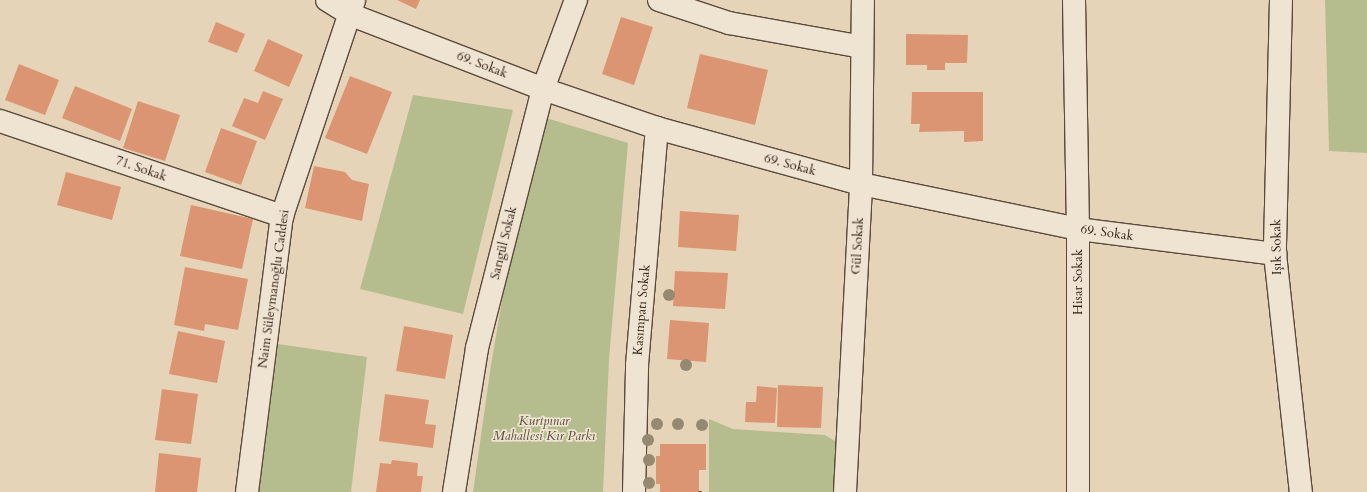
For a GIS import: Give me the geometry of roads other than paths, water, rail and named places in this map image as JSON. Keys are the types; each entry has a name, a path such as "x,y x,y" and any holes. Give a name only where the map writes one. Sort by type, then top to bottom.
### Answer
{"street":[{"name":"69. Sokak","path":"327,0 352,7 543,89 657,128 861,184 1078,229 1275,254"},
{"name":"Sarıgül Sokak","path":"454,492 478,348 543,89 576,0"},
{"path":"659,0 729,23 862,47"},
{"name":"Gül Sokak","path":"845,492 861,184 862,0"},
{"name":"Hisar Sokak","path":"1074,0 1078,229 1078,492"},
{"name":"Işık Sokak","path":"1281,0 1275,254 1301,492"},
{"name":"Naim Süleymanoğlu Caddesi","path":"247,492 282,216 352,7"},
{"name":"71. Sokak","path":"0,121 282,216"},
{"name":"Kasımpatı Sokak","path":"634,492 637,365 657,128"}],"park label":[{"name":"Kurtpınar Mahallesi Kır Parkı","path":"544,430"}]}
